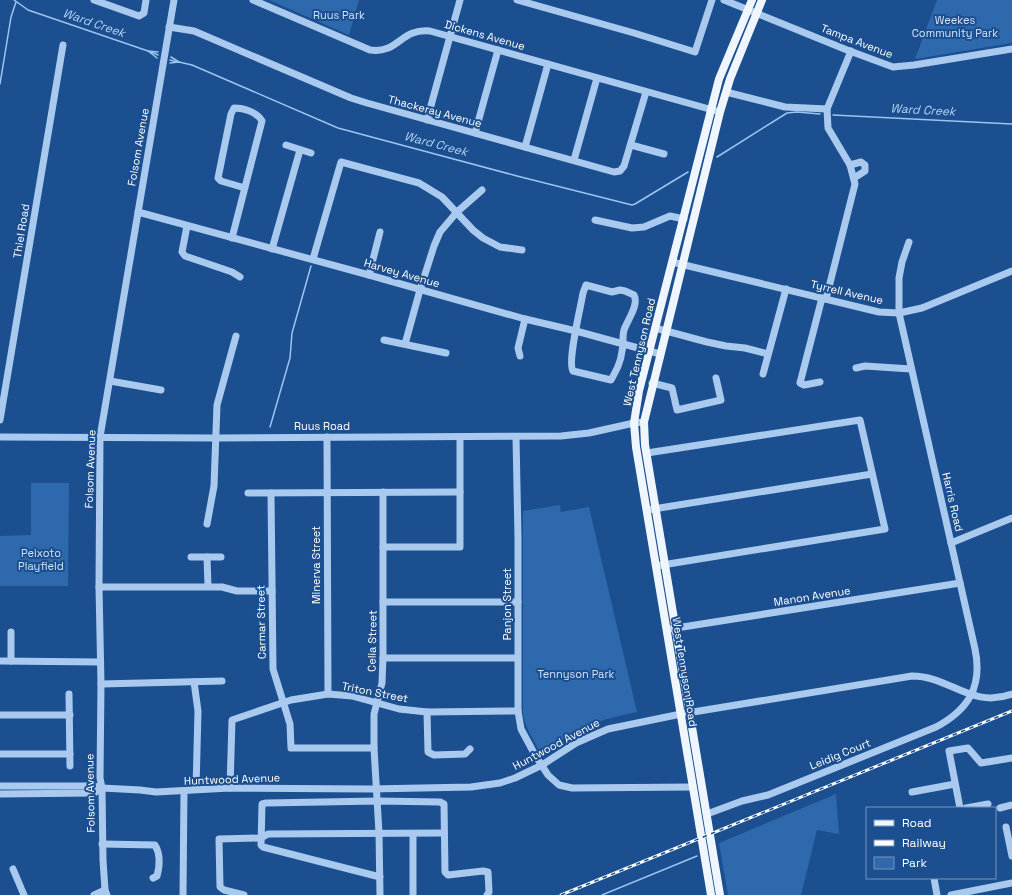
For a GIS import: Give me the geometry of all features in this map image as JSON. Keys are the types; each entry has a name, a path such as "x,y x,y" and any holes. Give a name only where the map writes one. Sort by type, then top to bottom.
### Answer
{"main road":[{"name":"West Tennyson Road","path":"711,895 636,446 634,423 649,351 719,80 752,0"},
{"name":"West Tennyson Road","path":"720,895 646,453 644,422 652,383 720,112 726,92 762,0"}],"street":[{"path":"94,0 139,16 144,14 146,0"},
{"name":"Folsom Avenue","path":"106,892 102,844 102,788 100,778 100,437 174,0"},
{"name":"Dickens Avenue","path":"253,0 370,50 385,50 407,35 421,30 720,112"},
{"path":"427,120 460,0"},
{"path":"517,0 695,52 712,0"},
{"name":"Tampa Avenue","path":"724,0 851,51 893,66 1012,50"},
{"name":"Thackeray Avenue","path":"169,27 194,32 351,98 614,172 620,171 624,166 646,92"},
{"name":"Thiel Road","path":"0,420 63,45"},
{"path":"475,133 498,50"},
{"path":"820,382 804,385 800,384 855,184 850,165 828,128 827,109 851,51"},
{"path":"525,147 548,64"},
{"path":"574,160 597,78"},
{"path":"726,92 785,108 827,109"},
{"path":"232,238 245,188 262,121 260,116 243,108 234,108 231,114 218,178 222,181 245,188"},
{"path":"631,145 664,154"},
{"path":"286,146 311,153"},
{"path":"272,249 300,150"},
{"path":"313,259 341,162 419,183 442,197 473,230 483,238 500,247 522,250"},
{"path":"850,165 861,162 865,165 865,171 854,178"},
{"path":"405,344 420,290 440,232 457,212 482,190"},
{"name":"Harvey Avenue","path":"138,212 313,259 526,319 660,354"},
{"path":"595,220 632,228 644,227 670,216 684,219"},
{"path":"187,226 182,252 185,256 232,272 240,277"},
{"path":"369,275 380,232"},
{"name":"Harris Road","path":"909,242 902,262 899,278 899,313 977,656 976,679 970,696"},
{"name":"Tyrrell Avenue","path":"672,262 879,312 899,313 922,308 1012,271"},
{"path":"586,285 612,292 620,290 634,294 635,302 624,330 622,343 623,349 620,361 611,380 573,371 571,368 576,331 583,293 586,285"},
{"path":"763,374 786,289"},
{"path":"520,356 518,348 526,319"},
{"path":"655,328 713,343 745,348 768,354"},
{"path":"207,524 214,486 217,405 236,336"},
{"path":"384,340 446,353"},
{"path":"856,368 866,366 912,369"},
{"path":"652,383 672,388 677,410 721,400 716,378"},
{"path":"110,381 161,390"},
{"path":"646,453 860,420 885,529 656,566"},
{"name":"Ruus Road","path":"0,437 215,438 561,436 589,433 644,422"},
{"name":"Minerva Street","path":"326,437 328,694"},
{"path":"383,547 460,547 460,437"},
{"name":"Panjon Street","path":"516,437 518,602 517,658 518,711 521,729 548,775 559,785 572,788 693,787"},
{"path":"647,510 872,474"},
{"name":"Celia Street","path":"380,895 374,714 382,683 383,492"},
{"path":"248,493 460,492"},
{"name":"Carmar Street","path":"272,493 273,669 290,724 291,748 374,748"},
{"path":"951,543 1012,518"},
{"path":"191,557 221,557"},
{"path":"207,557 208,586"},
{"name":"Manon Avenue","path":"667,630 960,583"},
{"path":"99,587 208,586 222,587 237,591 272,591"},
{"path":"383,602 518,602"},
{"path":"11,632 11,661"},
{"path":"383,658 517,658"},
{"path":"0,661 100,662"},
{"name":"Huntwood Avenue","path":"0,786 93,786 156,792 230,788 471,788 500,783 515,778 542,765 576,744 608,729 690,712 912,676 934,679 970,696 993,698 1012,694"},
{"path":"101,684 222,680"},
{"path":"194,682 198,711 196,789"},
{"path":"69,694 70,766"},
{"name":"Triton Street","path":"230,788 232,720 283,703 328,694 352,696 399,709 427,712 518,711"},
{"name":"Leidig Court","path":"707,814 742,801 768,795 936,727 953,717 961,710 970,696"},
{"path":"427,712 428,752 434,755 464,754 470,749"},
{"path":"0,715 70,715"},
{"path":"960,807 949,751 968,748 981,763 1012,758"},
{"path":"0,754 70,754"},
{"path":"912,792 955,784"},
{"name":"Huntwood Avenue","path":"0,794 94,793 102,788"},
{"path":"183,895 184,791"},
{"path":"380,877 263,847 261,845 262,804 378,801 440,802 444,804 445,872 448,875 483,871 488,872 489,892 487,895"},
{"path":"972,807 988,804"},
{"path":"1000,808 1012,805"},
{"path":"1006,827 1012,856"},
{"path":"244,895 224,890 220,887 219,839 261,838 268,834 444,833"},
{"path":"413,834 413,895"},
{"path":"102,844 155,845 159,852 159,868 157,876 153,878"},
{"path":"13,869 24,895"},
{"path":"934,879 937,895"},
{"path":"951,895 965,894 1012,883"},
{"path":"94,895 106,892"}],"green space":[{"name":"Ruus Park","path":"269,0 359,0 349,35"},
{"name":"Weekes Community Park","path":"937,0 1012,0 1012,43 915,59"},
{"name":"Peixoto Playfield","path":"31,483 69,483 68,586 0,586 0,536 31,535"},
{"name":"Tennyson Park","path":"560,505 561,512 589,507 637,712 610,718 582,728 545,751 539,750 527,727 523,713 523,511"},
{"path":"836,794 839,834 817,830 801,895 728,895 719,843"}],"waterway":[{"name":"Ward Creek","path":"14,0 28,10 148,51 157,58"},
{"path":"0,84 11,17 16,2"},
{"name":"Ward Creek","path":"148,51 158,52"},
{"name":"Ward Creek","path":"151,52 158,55"},
{"name":"Ward Creek","path":"171,57 179,62"},
{"name":"Ward Creek","path":"170,60 177,62"},
{"name":"Ward Creek","path":"170,63 179,62 192,65 338,128 632,205 688,172"},
{"name":"Ward Creek","path":"717,157 787,113 797,112 820,114"},
{"name":"Ward Creek","path":"833,115 1012,124"},
{"path":"270,427 290,358 292,333 311,266"},
{"path":"602,895 697,856"}],"railway":[{"path":"561,895 1012,711"}]}
